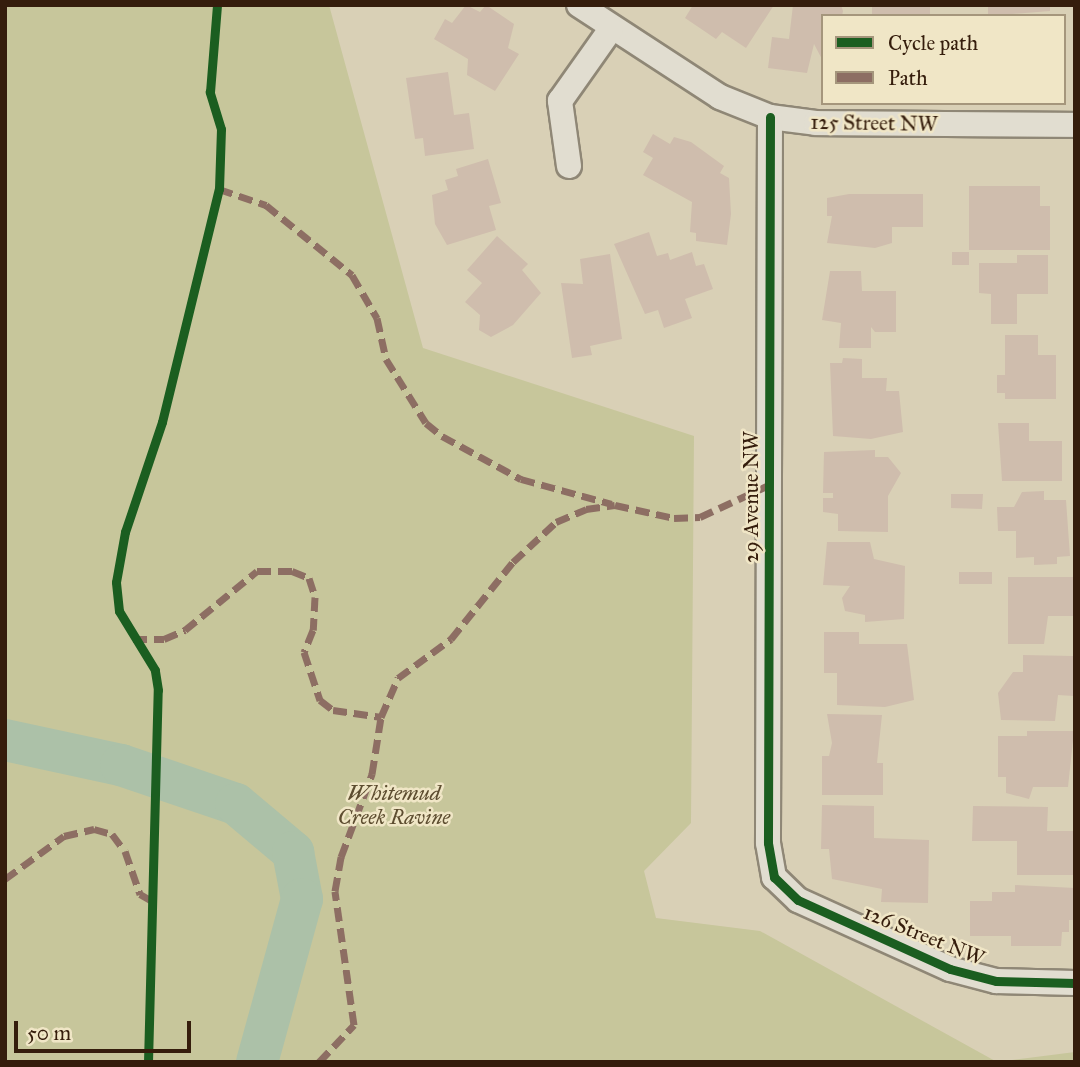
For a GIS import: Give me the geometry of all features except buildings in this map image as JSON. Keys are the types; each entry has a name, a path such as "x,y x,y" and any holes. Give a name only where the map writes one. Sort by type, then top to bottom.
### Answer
{"street":[{"name":"125 Street NW","path":"579,5 611,29 720,97 770,117 816,123 1075,125"},
{"path":"569,166 560,101 611,29"},
{"name":"29 Avenue NW","path":"770,117 768,843 774,877"},
{"name":"126 Street NW","path":"774,877 798,900 950,969 996,981 1075,983"}],"green space":[{"name":"Whitemud Creek Ravine","path":"5,5 329,5 423,348 694,436 691,823 644,871 656,918 760,931 997,1062 5,1062"},
{"path":"1075,1052 1075,1062 997,1062"}],"waterway":[{"path":"5,740 121,765 236,804 293,852 302,899 257,1062"}],"marked path":[{"path":"219,189 266,205 352,275 377,318 386,359 426,423 442,436 521,479 612,504"},
{"path":"319,1062 354,1025 335,891 341,857 372,774 381,717 398,678 451,639 513,562 556,522 586,509 615,505 674,518 700,517 769,485"},
{"path":"133,639 164,639 185,630 257,571 292,571 309,578 315,597 313,630 304,652 320,700 333,710 381,717"},
{"path":"5,879 64,836 94,829 112,834 125,851 140,894 154,902"}],"cycle path":[{"path":"148,1062 158,690 155,670 119,611 116,582 125,532 162,422 219,189 221,129 210,92 217,5"},
{"path":"770,117 768,843 774,877 798,900 950,969 996,981 1075,983"}]}
